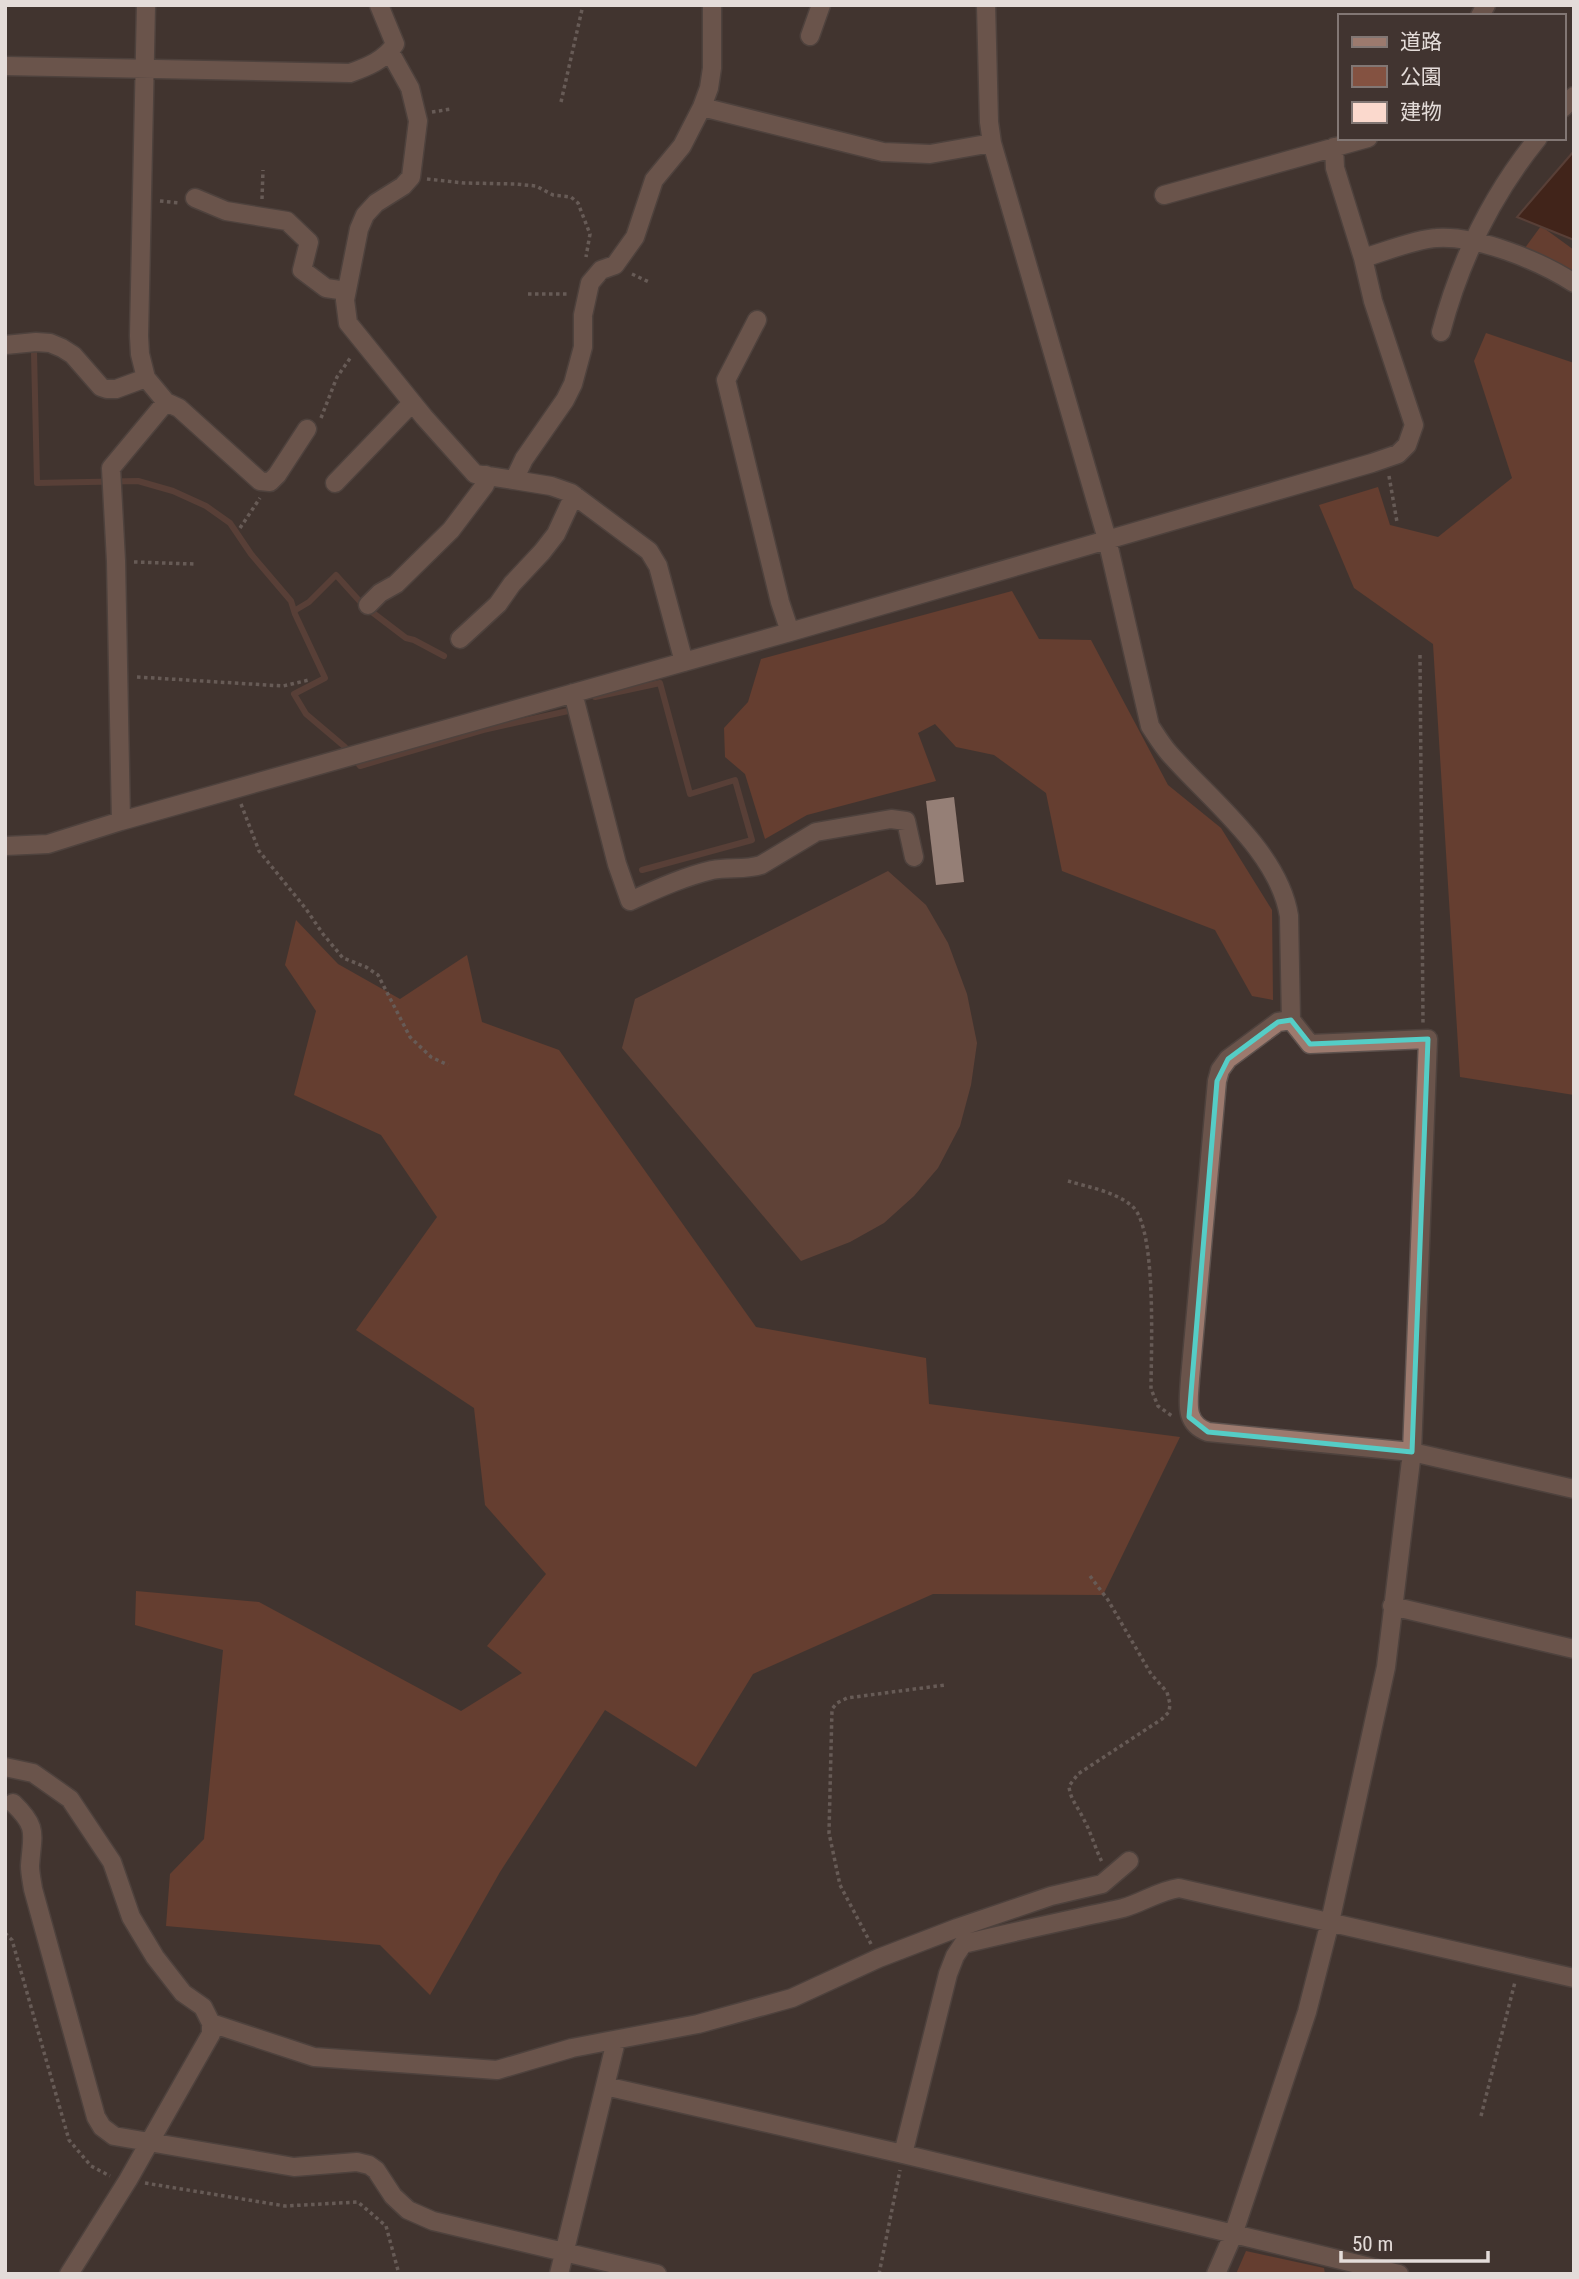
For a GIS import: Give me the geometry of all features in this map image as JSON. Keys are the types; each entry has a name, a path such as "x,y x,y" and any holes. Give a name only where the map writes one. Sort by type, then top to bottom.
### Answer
{"street":[{"path":"146,5 140,354 146,378 166,401 179,408 260,481 270,482 277,475 307,429"},
{"path":"5,66 350,73 369,66 390,52 395,44 379,5"},
{"path":"514,480 524,459 573,384 583,346 588,289 601,270 615,265 635,237 654,180 681,146 702,107 712,68 712,5"},
{"path":"810,36 821,5"},
{"path":"986,5 992,143 1107,539 1150,726 1167,751 1235,821 1273,872 1287,902 1291,1020 1310,1044 1428,1039 1412,1452 1386,1667 1330,1922 1307,2012 1233,2235 1216,2274"},
{"path":"390,52 410,88 418,121 411,177 403,186 376,203 365,215 359,229 346,291 348,323 412,403 475,474 551,486 575,495 649,551 658,566 684,662"},
{"path":"702,107 883,152 930,154 992,143"},
{"path":"1164,195 1360,140"},
{"path":"1441,332 1448,305 1472,242 1501,188 1537,140"},
{"path":"5,846 48,844 790,632 1398,454 1407,445 1414,425 1373,301 1363,258 1335,168 1334,147"},
{"path":"194,198 226,211 288,221 309,242 302,270 326,288 346,291"},
{"path":"1363,258 1435,238 1472,242 1533,260 1574,283"},
{"path":"757,320 726,380 790,632"},
{"path":"5,345 36,342 62,348 73,355 101,387 107,389 116,389 146,378"},
{"path":"121,821 116,561 111,468 166,401"},
{"path":"335,484 412,403"},
{"path":"368,605 380,593 396,584 451,530 485,485 486,475"},
{"path":"460,639 498,604 512,584 542,552 556,534 575,495"},
{"path":"573,694 617,864 630,901 666,884 710,871 761,865 816,832 891,818 905,821 914,858"},
{"path":"1291,1020 1278,1022 1228,1059 1220,1070 1217,1081 1190,1379 1189,1417 1198,1429 1208,1433 1412,1452 1574,1489"},
{"path":"1392,1606 1574,1650"},
{"path":"5,1766 33,1773 70,1799 112,1862 131,1917 155,1957 183,1993 203,2007 211,2023 211,2034 121,2191 69,2274"},
{"path":"13,1803 26,1815 33,1832 30,1868 33,1889 96,2117 102,2127 114,2136 294,2167 357,2162 369,2165 376,2170 393,2196 416,2214 433,2221 657,2274"},
{"path":"211,2023 313,2057 497,2070 572,2048 698,2024 792,1998 879,1958 1015,1907 1102,1884 1129,1861"},
{"path":"903,2154 948,1974 963,1944 1126,1907 1165,1890 1179,1888 1574,1978"},
{"path":"559,2274 616,2041"},
{"path":"605,2087 903,2154 1399,2274"}],"path":[{"path":"561,102 583,5"},
{"path":"261,217 263,170"},
{"path":"411,177 464,183 536,186 553,195 571,197 578,203 590,234 584,269 588,289 528,294"},
{"path":"141,201 191,203 194,198"},
{"path":"307,429 314,430 327,407 328,395 337,377 362,340"},
{"path":"1385,458 1398,522"},
{"path":"240,528 265,491 267,481"},
{"path":"116,561 194,564"},
{"path":"1420,655 1423,1039"},
{"path":"118,676 283,686 309,680"},
{"path":"236,789 259,851 343,957 377,975 410,1037 431,1057 448,1065"},
{"path":"1068,1181 1110,1194 1132,1205 1142,1217 1150,1275 1151,1389 1158,1406 1169,1415 1189,1417"},
{"path":"1090,1576 1108,1600 1151,1674 1167,1692 1170,1704 1169,1712 1162,1719 1078,1774 1069,1786 1093,1845 1111,1876"},
{"path":"879,1958 840,1885 829,1833 832,1709 847,1698 945,1685"},
{"path":"1481,2116 1519,1965"},
{"path":"879,2274 903,2154"}],"highlighted area":[{"path":"1291,1020 1310,1044 1428,1039 1412,1452 1208,1432 1189,1417 1217,1081 1228,1059 1278,1022"}],"green space":[{"path":"888,871 926,905 948,943 967,994 977,1043 971,1085 960,1126 938,1168 914,1196 884,1223 850,1242 801,1261 622,1048 635,999"}],"shaded area":[{"path":"1574,151 1574,240 1517,217"},
{"path":"1541,226 1574,250 1574,287 1522,252"},
{"path":"1486,333 1574,363 1574,1095 1460,1077 1433,644 1354,588 1319,505 1378,487 1390,525 1438,537 1512,478 1474,361"},
{"path":"1012,591 1039,639 1091,640 1168,785 1221,828 1272,910 1273,1000 1252,996 1215,930 1062,871 1046,793 994,755 956,747 935,724 918,733 936,781 807,815 765,839 745,774 725,757 724,728 748,702 761,659"},
{"path":"296,920 338,964 400,999 467,955 482,1022 559,1050 756,1327 926,1358 929,1404 1180,1437 1103,1595 933,1594 753,1674 696,1767 605,1710 500,1872 430,1995 380,1945 166,1926 170,1874 204,1839 223,1650 135,1625 136,1591 259,1602 461,1711 522,1673 487,1646 546,1574 485,1505 474,1408 356,1330 437,1217 381,1135 294,1095 316,1011 285,965"},
{"path":"1246,2251 1324,2268 1325,2274 1236,2274"}],"building":[{"path":"954,797 964,882 936,885 926,801"}],"waterway":[{"path":"34,352 37,483 138,481 173,491 206,506 230,523 251,554 291,601 325,678 294,694 306,714 345,747 360,766 483,730 568,711"},
{"path":"294,611 309,602 336,575 364,606 406,638 444,656"},
{"path":"595,697 660,683 690,794 735,780 752,840 642,870"}]}
